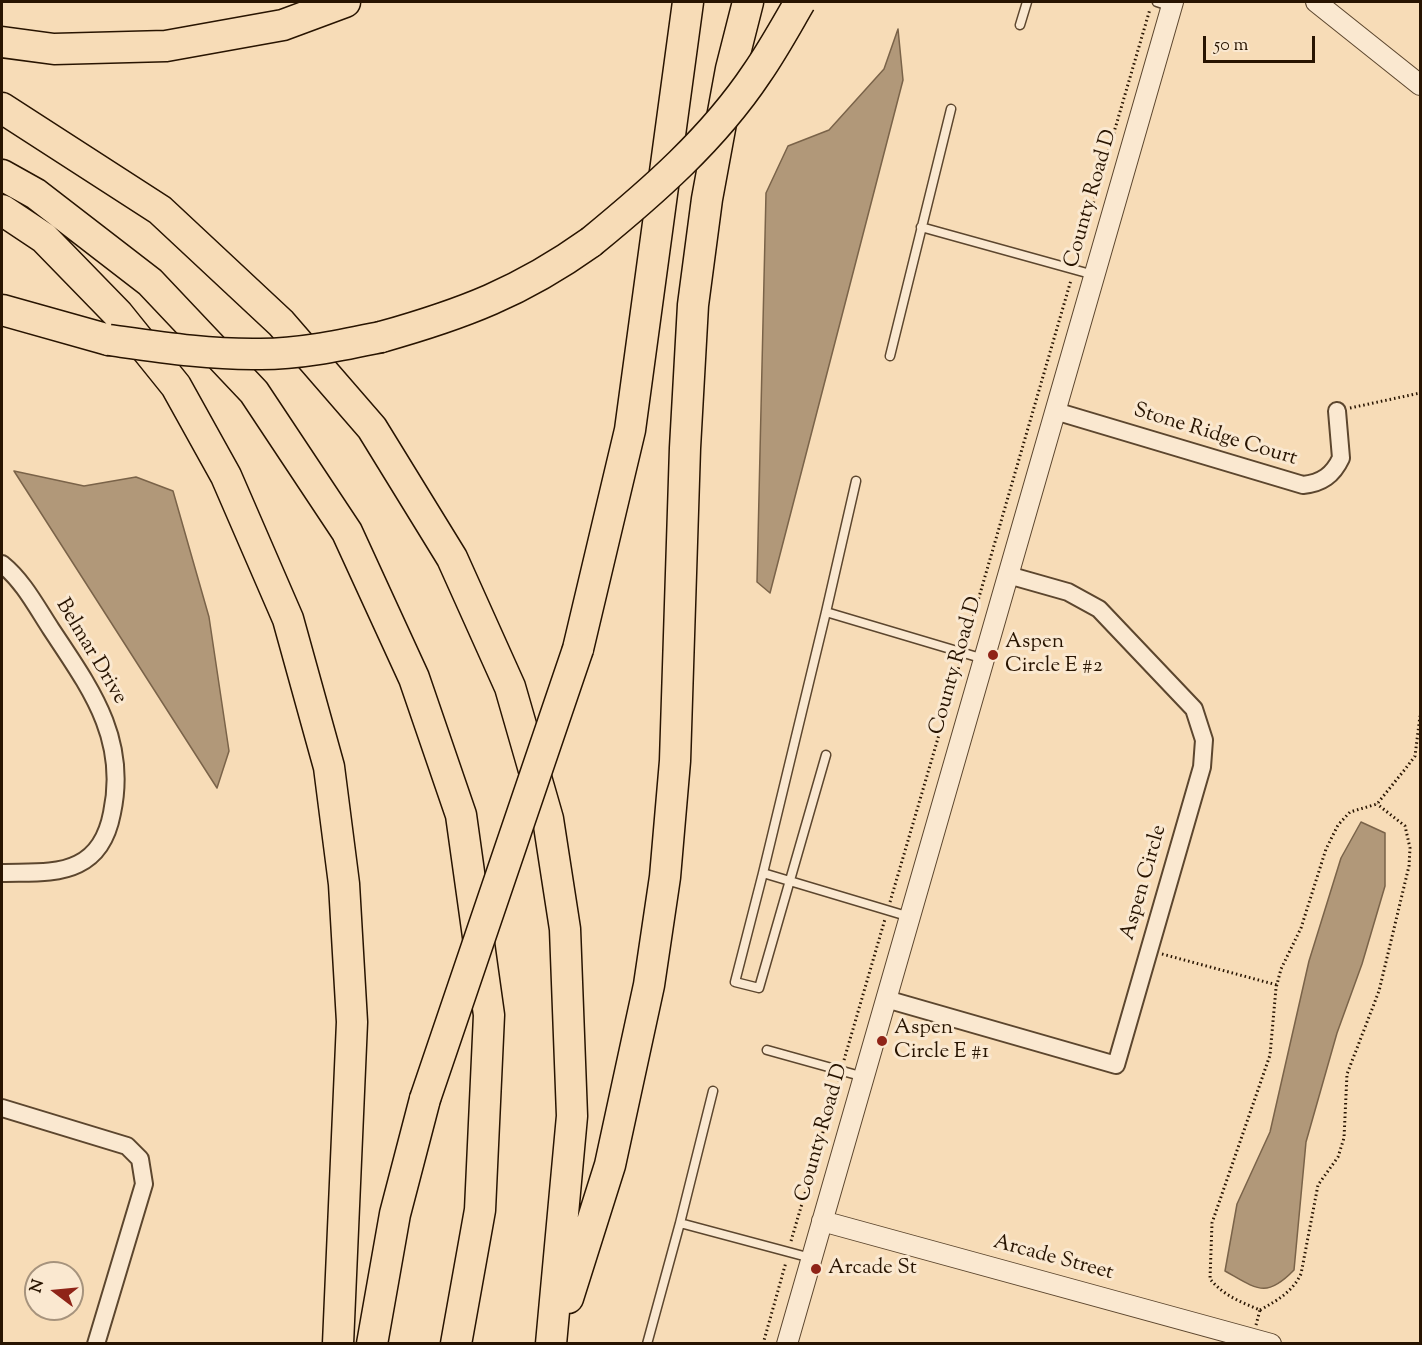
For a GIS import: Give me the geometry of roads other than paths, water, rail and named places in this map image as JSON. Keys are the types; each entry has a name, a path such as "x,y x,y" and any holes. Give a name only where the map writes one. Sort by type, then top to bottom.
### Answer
{"highway":[{"path":"2,42 54,49 166,46 284,25 345,2"},
{"path":"372,1344 395,1214 425,1099 578,649 630,430 688,2"},
{"path":"553,1344 610,1165 649,985 663,888 675,761 693,305 709,188 731,69 748,2"},
{"path":"2,310 109,340 184,351 263,354 336,346 381,337 448,318 504,295 550,271 591,242 641,201 696,148 757,74 801,2"},
{"path":"2,108 160,210 281,323 372,428 452,558 510,687 548,819 565,929 572,1116 553,1344"},
{"path":"2,175 36,194 150,282 254,392 347,532 414,678 461,815 489,1015 480,1210 456,1344"},
{"path":"2,210 44,238 118,314 176,386 226,476 288,619 329,766 344,884 352,1022 338,1344"}],"street":[{"path":"1316,2 1420,86"},
{"name":"County Road D","path":"787,1344 1056,411 1167,3"},
{"name":"Stone Ridge Court","path":"1056,411 1303,485 1327,478 1341,458 1337,411"},
{"name":"Belmar Drive","path":"2,564 24,587 92,690 109,728 116,777 110,825 101,844 92,855 66,869 2,873"},
{"name":"Aspen Circle","path":"886,999 1116,1065 1202,767 1204,740 1200,724 1184,696 1099,609 1068,592 1008,575"},
{"path":"2,1108 127,1146 140,1159 144,1184 96,1344"},
{"name":"Arcade Street","path":"822,1221 1271,1344"}],"lane":[{"path":"1020,25 1027,2"},
{"path":"890,356 951,109"},
{"path":"921,227 1094,275"},
{"path":"826,755 759,988 735,982 856,481"},
{"path":"826,612 984,659"},
{"path":"763,873 910,917"},
{"path":"768,1050 864,1077"},
{"path":"646,1344 680,1223 712,1091"},
{"path":"680,1223 812,1258"}],"place":[{"name":"Aspen Circle E #2","path":"993,655"},
{"name":"Aspen Circle E #1","path":"882,1041"},
{"name":"Arcade St","path":"816,1269"}]}
